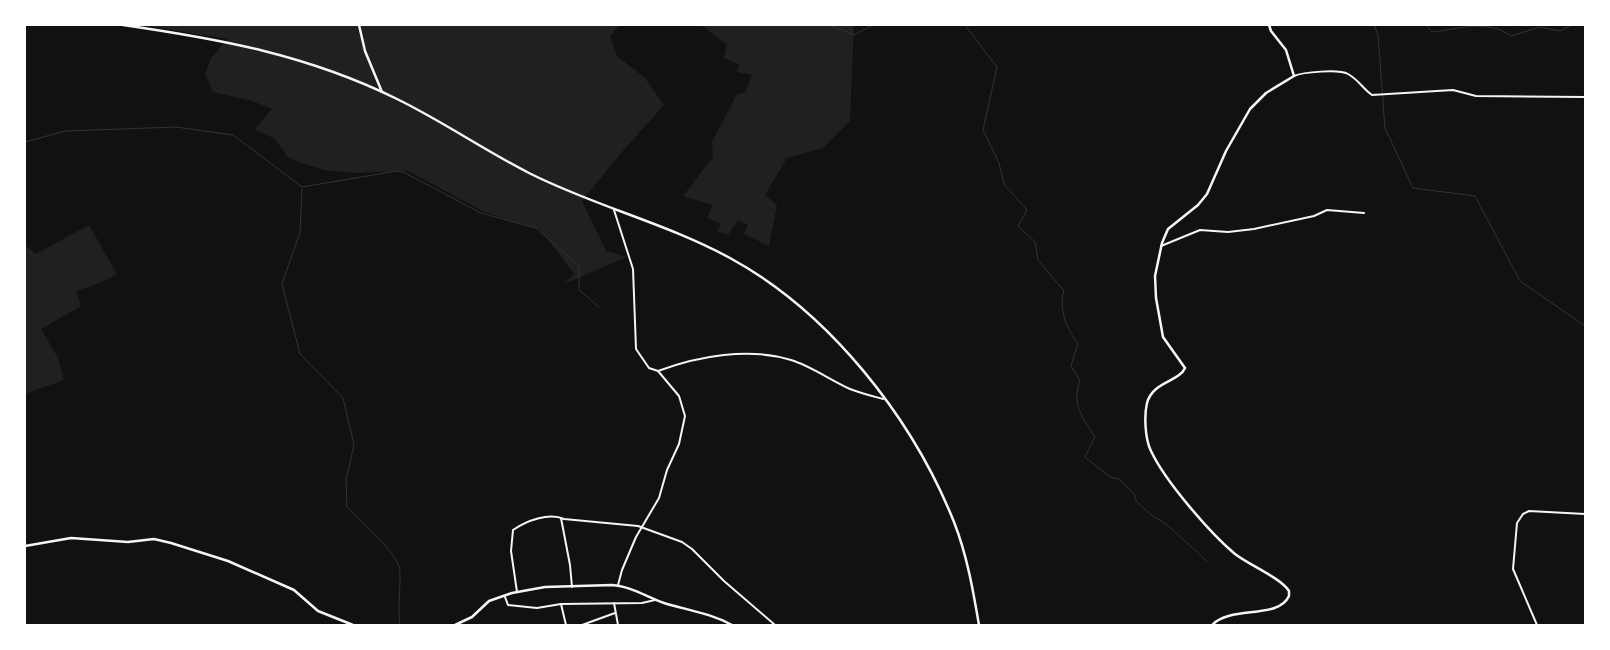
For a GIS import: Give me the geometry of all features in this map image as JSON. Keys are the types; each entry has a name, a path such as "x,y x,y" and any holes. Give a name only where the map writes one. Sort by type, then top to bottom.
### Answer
{"street":[{"path":"123,25 206,37 262,49 325,69 382,92 529,173 614,209 686,236 731,258 766,281 816,320 837,340 883,399 932,474 950,514 967,563 978,625"},
{"path":"359,25 365,51 382,92"},
{"path":"1269,25 1271,31 1286,50 1294,76"},
{"path":"1212,625 1228,615 1268,610 1283,604 1289,596 1289,591 1243,560 1220,540 1175,488 1150,450 1147,429 1148,401 1157,387 1181,374 1185,368 1163,337 1156,298 1155,276 1161,246 1168,230 1198,205 1207,194 1226,151 1250,109 1266,93 1303,71 1346,73 1364,85 1372,95 1453,90 1476,96 1585,97"},
{"path":"614,209 633,269 634,344 649,368 658,371 678,396 684,422 659,498 641,527 622,570 618,585"},
{"path":"1161,246 1200,230 1228,232 1262,228 1314,216 1327,210 1364,213"},
{"path":"658,371 683,362 703,358 737,354 773,356 792,360 852,390 883,399"},
{"path":"1537,625 1513,569 1517,523 1523,514 1529,511 1585,514"},
{"path":"517,592 511,551 514,530 543,518 556,516 641,527 682,542 692,548 724,581 775,625"},
{"path":"561,518 572,587"},
{"path":"25,546 71,538 128,542 154,539 171,543 228,561 294,590 318,611 353,625"},
{"path":"455,625 472,617 489,601 517,592 545,587 618,585 657,600 710,615 732,625"},
{"path":"504,596 508,605 537,608 561,604 614,604 657,600"},
{"path":"561,604 566,625"},
{"path":"614,604 618,625"},
{"path":"582,625 615,613"}],"shaded area":[{"path":"142,25 620,25 610,36 617,56 645,78 664,105 621,153 582,201 606,251 627,257 564,284 574,274 540,229 484,212 408,171 355,173 324,170 295,161 287,156 275,139 255,129 272,109 252,101 213,92 205,74 211,58 228,39"},
{"path":"701,25 854,25 850,121 823,148 787,158 765,195 777,205 769,246 744,234 748,225 738,220 728,235 717,231 721,224 707,218 713,205 683,196 713,157 712,142 737,94 745,93 752,75 736,72 740,65 724,58 727,45"},
{"path":"89,225 117,274 105,281 76,291 81,306 41,329 58,358 64,380 25,394 25,245 36,254"}],"waterway":[{"path":"830,25 854,35 873,25"},
{"path":"965,25 997,67 983,130 999,163 1004,184 1027,210 1018,226 1035,242 1038,260 1064,291 1062,297 1063,311 1070,332 1078,343 1071,366 1080,381 1077,396 1078,404 1083,417 1095,437 1085,457 1110,477 1119,479 1134,494 1136,501 1150,514 1166,524 1207,561"},
{"path":"1374,25 1378,35 1385,128 1413,188 1475,196 1520,281 1585,326"},
{"path":"1426,25 1432,32 1483,26 1502,31 1511,36 1540,27 1560,31 1572,25"},
{"path":"25,142 65,131 176,127 233,135 302,187 397,171 405,173 481,213 536,228 579,266 579,290 599,307"},
{"path":"302,189 300,232 282,284 300,354 343,398 354,445 346,480 347,507 368,527 396,559 400,577 400,625"}]}
